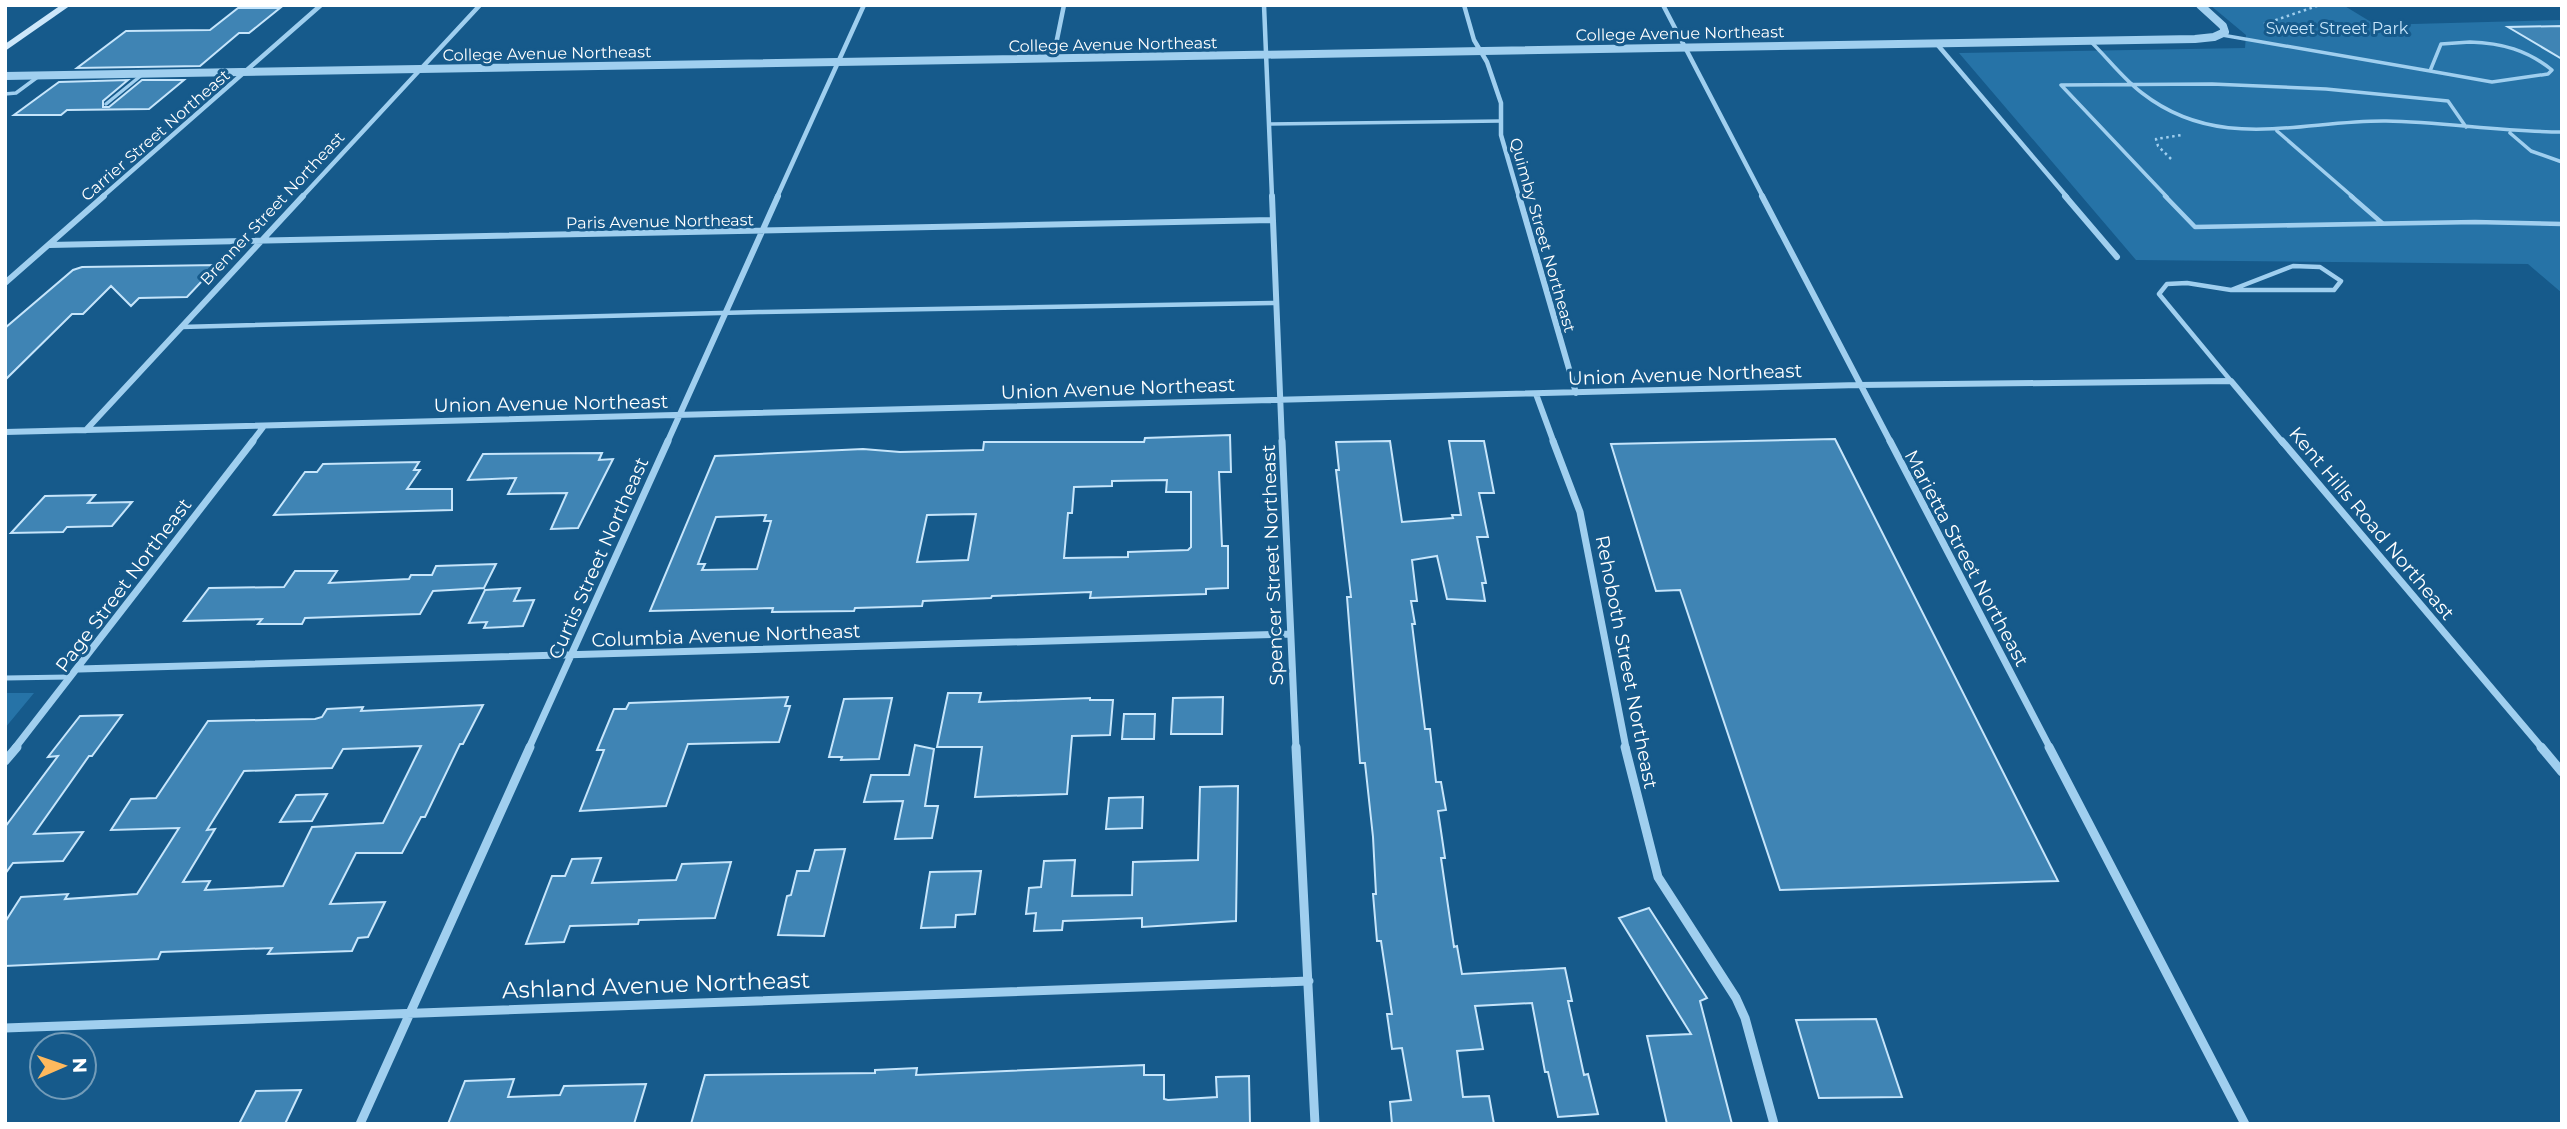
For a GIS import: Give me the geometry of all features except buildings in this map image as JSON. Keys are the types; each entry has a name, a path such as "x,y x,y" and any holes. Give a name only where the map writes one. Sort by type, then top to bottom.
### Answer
{"main road":[{"path":"5,48 67,5"}],"street":[{"name":"Carrier Street Northeast","path":"5,283 321,5"},
{"name":"Brenner Street Northeast","path":"86,430 480,5"},
{"name":"Curtis Street Northeast","path":"360,1124 864,5"},
{"path":"1053,59 1064,5"},
{"name":"Spencer Street Northeast","path":"1264,5 1290,634 1315,1124"},
{"name":"Quimby Street Northeast","path":"1464,5 1474,40 1487,62 1501,103 1501,135 1576,393"},
{"name":"Marietta Street Northeast","path":"1663,5 2245,1124"},
{"path":"2200,5 2224,26 2222,35"},
{"name":"College Avenue Northeast","path":"5,76 2195,39 2222,35"},
{"path":"1936,43 2117,257"},
{"name":"Paris Avenue Northeast","path":"49,245 1272,220"},
{"name":"Union Avenue Northeast","path":"5,432 1859,385 2231,381"},
{"name":"Kent Hills Road Northeast","path":"2231,381 2562,772"},
{"name":"Rehoboth Street Northeast","path":"1536,394 1580,512 1617,714 1658,877 1736,998 1745,1018 1774,1124"},
{"name":"Page Street Northeast","path":"5,761 73,677 264,426"},
{"name":"Columbia Avenue Northeast","path":"79,669 1290,634"},
{"name":"Ashland Avenue Northeast","path":"5,1028 1309,981"}],"lane":[{"path":"2222,35 2430,72 2492,82 2548,74 2552,70 2546,63 2482,40 2441,44 2430,72"},
{"path":"2089,40 2133,85 2154,101 2188,117 2235,127 2277,131 2364,121 2466,127 2510,133 2562,132"},
{"path":"106,104 143,74"},
{"path":"5,94 16,93 39,76"},
{"path":"2466,127 2448,101 2313,89 2212,84 2061,85 2194,227 2475,222 2562,225"},
{"path":"1269,124 1501,121"},
{"path":"2277,131 2383,223"},
{"path":"2510,133 2531,151 2562,162"},
{"path":"2293,266 2320,267 2341,281 2334,290 2315,292 2231,290 2293,266"},
{"name":"Kent Hills Road Northeast","path":"2231,290 2187,283 2167,284 2159,294 2231,381"},
{"path":"180,327 1276,303"},
{"path":"5,678 73,677"}],"path":[{"path":"2257,26 2320,5"},
{"path":"2171,159 2158,146 2156,139 2186,134"}],"green space":[{"name":"Sweet Street Park","path":"2210,5 2343,5 2376,25 2562,20 2562,293 2528,264 2136,260 1959,53 2245,48 2246,35"},
{"path":"5,693 34,693 5,728"}]}
